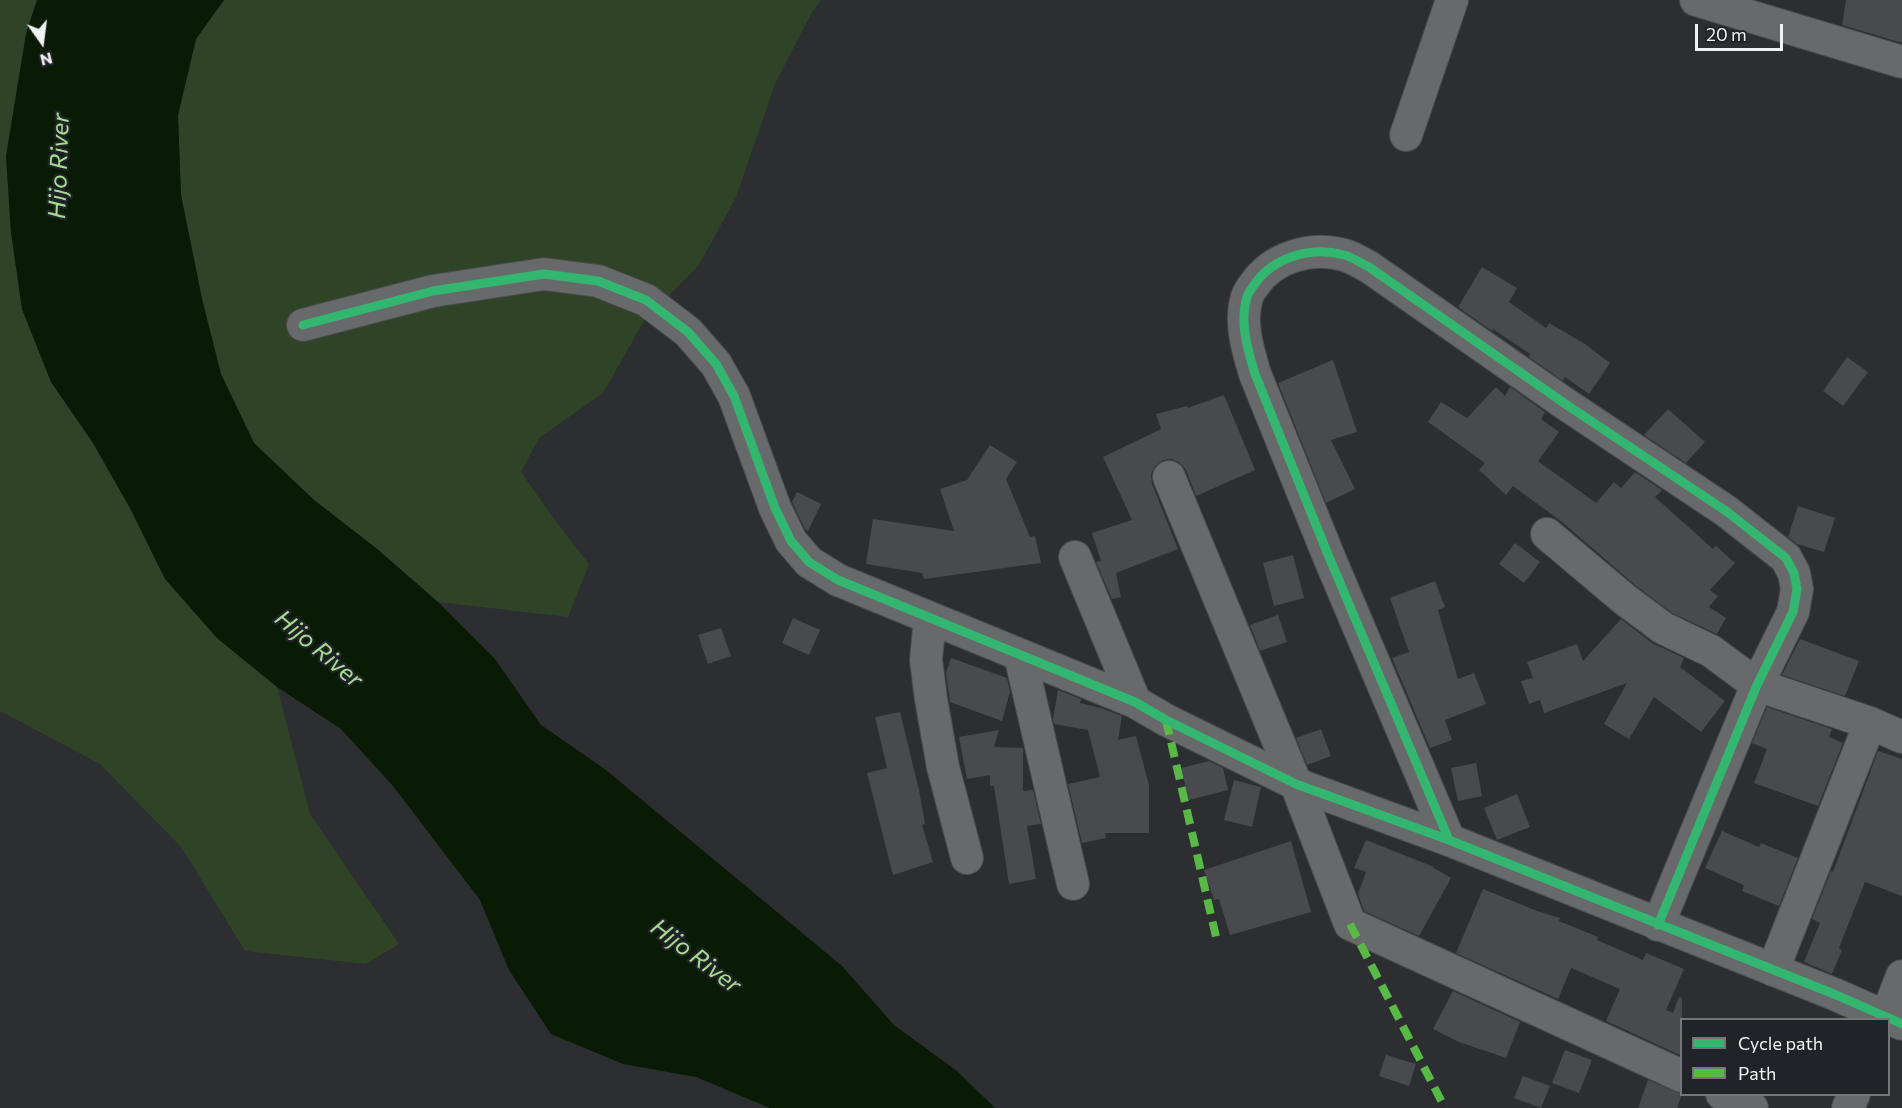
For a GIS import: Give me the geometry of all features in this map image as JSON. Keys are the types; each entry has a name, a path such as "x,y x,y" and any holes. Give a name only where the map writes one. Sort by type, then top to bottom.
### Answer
{"street":[{"path":"1406,135 1452,0"},
{"path":"1696,0 1902,62"},
{"path":"1449,840 1329,557 1255,374 1243,322 1247,296 1260,277 1282,259 1317,252 1344,255 1369,267 1564,403 1726,511 1786,558 1794,573 1797,589 1793,612 1757,685 1658,925"},
{"path":"303,325 433,291 544,274 598,281 646,300 688,332 716,364 734,396 775,508 791,541 809,562 838,580 1135,702 1166,720 1296,784 1449,840 1886,1018"},
{"path":"1169,477 1296,784 1350,924 1680,1075"},
{"path":"1547,534 1624,599 1663,628 1711,651 1757,685 1870,723 1902,737"},
{"path":"1075,557 1135,702"},
{"path":"930,618 926,660 931,699 943,767 966,858"},
{"path":"1020,655 1073,884"},
{"path":"1773,970 1870,723"},
{"path":"1891,1020 1902,976"},
{"path":"1724,1096 1752,1108"}],"shaded area":[{"path":"0,0 37,0 26,34 6,156 11,232 22,309 51,382 93,443 131,510 165,579 217,638 277,687 310,814 399,944 366,964 245,951 182,848 100,764 0,711"},
{"path":"224,0 821,0 811,14 775,84 736,197 699,265 644,321 603,393 539,438 521,472 589,564 568,617 438,602 376,548 314,500 254,443 221,374 202,299 181,195 178,116 196,39"}],"water":[{"name":"Hijo River","path":"37,0 224,0 196,39 178,115 181,195 202,299 221,374 254,443 314,500 376,548 438,602 495,659 541,725 606,770 842,966 894,1025 957,1071 995,1108 770,1108 696,1077 623,1064 551,1034 509,970 480,900 393,786 341,729 277,687 217,638 165,579 131,510 93,443 51,382 22,309 11,232 6,156 26,34"}],"building":[{"path":"1846,0 1902,0 1902,43 1842,25"},
{"path":"1482,267 1517,288 1509,302 1546,328 1549,323 1585,344 1610,363 1589,394 1565,377 1563,381 1529,357 1530,354 1458,307"},
{"path":"1847,357 1868,372 1843,406 1823,391"},
{"path":"1333,360 1357,432 1331,440 1355,489 1326,503 1278,383"},
{"path":"1496,387 1505,396 1510,387 1545,412 1541,419 1559,432 1538,461 1596,503 1614,482 1621,488 1635,472 1662,490 1655,497 1713,549 1716,546 1735,563 1710,590 1718,596 1709,607 1726,618 1717,634 1672,613 1635,585 1562,522 1513,486 1506,495 1479,470 1485,463 1428,422 1441,402 1467,418"},
{"path":"1224,395 1255,470 1196,496 1186,470 1179,462 1171,459 1163,460 1155,466 1151,474 1152,484 1178,549 1116,573 1121,597 1112,599 1096,562 1101,561 1092,533 1132,520 1103,457 1161,429 1156,414 1187,406 1188,408"},
{"path":"1668,409 1705,442 1686,463 1644,435"},
{"path":"990,445 1017,462 1006,479 1030,537 1035,536 1041,563 924,579 922,573 866,564 873,519 954,531 940,489 967,480"},
{"path":"797,492 821,504 808,531 792,502"},
{"path":"1798,506 1835,518 1824,552 1797,544 1788,537"},
{"path":"1515,543 1540,562 1524,583 1499,564"},
{"path":"1293,555 1304,598 1274,606 1263,563"},
{"path":"1435,581 1445,607 1438,610 1458,679 1474,673 1486,704 1445,720 1452,740 1430,748 1392,658 1409,652 1390,598"},
{"path":"1278,615 1287,642 1260,651 1250,625"},
{"path":"793,618 820,630 809,655 782,643"},
{"path":"1621,619 1652,643 1684,658 1680,667 1725,701 1701,732 1654,697 1629,739 1604,724 1627,683 1544,713 1540,700 1529,704 1521,681 1533,678 1527,662 1577,644 1583,661"},
{"path":"721,628 731,656 708,664 698,635"},
{"path":"1800,639 1859,661 1845,696 1782,675"},
{"path":"951,658 1007,678 1010,692 1002,721 950,702 946,673"},
{"path":"1058,690 1081,699 1080,703 1122,716 1118,740 1136,736 1149,785 1149,833 1105,833 1106,838 1082,843 1068,784 1100,777 1088,730 1054,724"},
{"path":"1767,707 1832,729 1829,737 1843,743 1818,806 1754,783 1767,749 1752,743"},
{"path":"900,712 919,790 925,824 922,825 933,862 893,875 867,773 887,768 875,717"},
{"path":"1321,729 1331,756 1307,765 1296,738"},
{"path":"999,730 994,747 1023,748 1023,791 1033,790 1041,824 1027,826 1036,879 1009,884 994,786 990,786 990,775 967,779 959,737"},
{"path":"1878,751 1902,759 1902,896 1865,882 1839,948 1842,950 1832,974 1804,962 1820,923 1812,919 1831,871 1833,872"},
{"path":"1209,761 1223,768 1228,790 1189,800 1181,768"},
{"path":"1476,763 1482,796 1458,801 1451,768"},
{"path":"1234,780 1261,787 1252,827 1224,820"},
{"path":"1517,794 1530,827 1497,840 1484,808"},
{"path":"1722,831 1759,847 1761,843 1798,858 1779,906 1742,891 1744,885 1705,868"},
{"path":"1366,840 1434,867 1432,867 1451,878 1419,936 1364,911 1358,894 1366,872 1354,868"},
{"path":"1291,841 1311,912 1230,935 1219,899 1214,900 1204,870"},
{"path":"1483,889 1560,918 1559,921 1598,937 1597,940 1643,960 1646,953 1684,969 1666,1010 1673,1013 1679,997 1682,998 1680,1055 1606,1021 1620,989 1571,968 1558,999 1456,953"},
{"path":"1453,991 1520,1022 1506,1058 1459,1042 1433,1029"},
{"path":"1565,1050 1592,1060 1579,1093 1552,1083"},
{"path":"1386,1055 1416,1064 1409,1086 1379,1076"},
{"path":"1523,1076 1550,1086 1541,1108 1514,1098"},
{"path":"1648,1080 1680,1093 1681,1096 1677,1108 1638,1108"}],"marked path":[{"path":"1166,720 1217,941"},
{"path":"1350,924 1445,1108"}],"cycle path":[{"path":"1449,840 1329,557 1255,374 1250,356 1244,326 1248,294 1271,267 1294,256 1306,253 1331,253 1347,256 1369,267 1564,403 1726,511 1786,558 1794,573 1797,589 1793,612 1757,685 1658,925"},
{"path":"303,325 433,291 544,274 598,281 646,300 688,332 716,364 734,396 775,508 791,541 809,562 838,580 1135,702 1166,720 1296,784 1449,840 1834,994 1888,1018"},
{"path":"1890,1019 1902,1024"}]}
